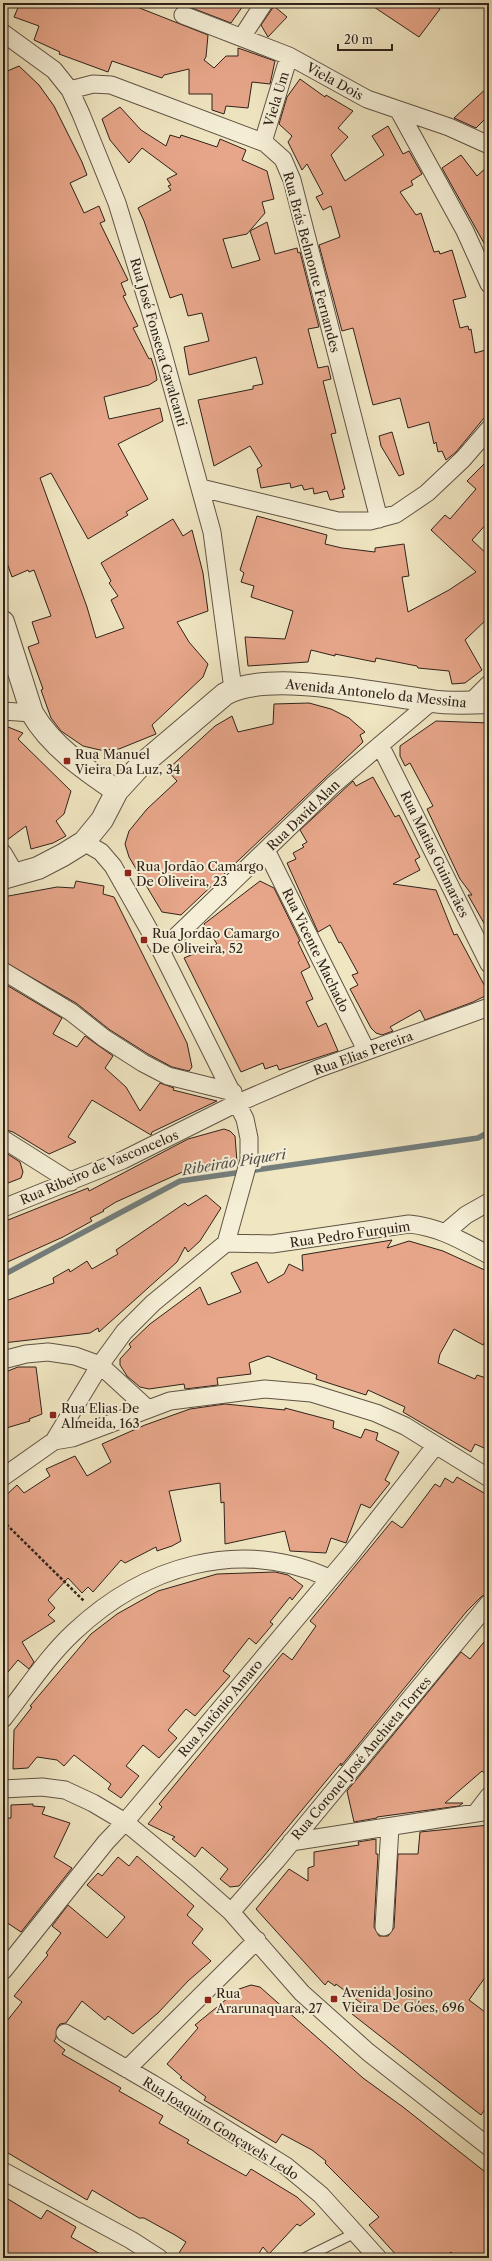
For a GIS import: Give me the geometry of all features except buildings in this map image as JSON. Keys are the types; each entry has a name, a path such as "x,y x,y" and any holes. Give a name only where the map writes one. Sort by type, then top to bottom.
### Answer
{"street":[{"path":"242,37 264,3"},
{"name":"Viela Dois","path":"182,15 289,56 354,92 399,111 449,127 489,145"},
{"name":"Rua José Fonseca Cavalcanti","path":"3,33 54,70 70,90 117,203 160,343 212,532 233,689"},
{"name":"Viela Um","path":"263,142 289,56"},
{"name":"Rua Brás Belmonte Fernandes","path":"70,90 93,84 111,86 263,142 275,150 283,159 292,180 379,519"},
{"path":"399,111 465,231 489,284"},
{"path":"201,488 338,521 354,523 379,519 396,514 427,493 464,459 489,429"},
{"path":"3,622 32,713 52,739 87,771 117,791"},
{"name":"Avenida Antonelo da Messina","path":"10,876 38,868 63,856 84,842 102,820 117,791 139,767 225,694 233,689 256,684 290,683 432,701 480,702"},
{"path":"480,702 489,684"},
{"name":"Rua David Alan","path":"161,951 333,784 432,701"},
{"path":"3,711 32,713"},
{"name":"Rua Matias Guimarães","path":"380,745 489,964"},
{"path":"54,1441 100,1365 124,1332 153,1303 226,1243 249,1160 248,1132 245,1119 161,951 113,866 101,852 84,842"},
{"name":"Rua Vicente Machado","path":"266,850 366,1050"},
{"path":"3,853 10,876"},
{"path":"3,971 70,1012 104,1038 156,1069 182,1080 235,1097"},
{"name":"Rua Elias Pereira","path":"235,1097 489,1007"},
{"name":"Rua Ribeiro de Vasconcelos","path":"3,1208 71,1182 154,1146 235,1097"},
{"path":"3,1139 71,1182"},
{"path":"446,1232 466,1215 489,1202"},
{"name":"Rua Pedro Furquim","path":"226,1243 272,1244 409,1224 426,1226 446,1232 489,1255"},
{"path":"3,1360 26,1354 48,1352 75,1356 100,1365 148,1408"},
{"path":"3,1477 54,1441 78,1436 148,1408 170,1401 227,1392 265,1389 311,1393 376,1412 436,1445 489,1478"},
{"name":"Rua Antônio Amaro","path":"3,1971 106,1842 126,1822 329,1578 436,1445"},
{"path":"3,1718 73,1634 96,1613 137,1586 198,1563 244,1558 275,1561 305,1567 329,1578"},
{"name":"Rua Coronel José Anchieta Torres","path":"231,1912 489,1603"},
{"path":"3,1789 42,1787 65,1790 94,1803 126,1822 231,1912 302,1993 368,2052 489,2146"},
{"path":"291,1842 482,1812 489,1796"},
{"path":"384,1927 390,1827"},
{"path":"127,2068 257,1940"},
{"name":"Rua Joaquim Gonçavels Ledo","path":"65,2033 127,2068 286,2166 321,2195 378,2258"},
{"path":"3,2171 131,2240 159,2258"}],"lane":[{"path":"304,2258 355,2233"}],"path":[{"path":"3,1521 96,1613"}],"waterway":[{"name":"Ribeirão Piqueri","path":"3,1275 180,1181 478,1138 489,1132"}],"place":[{"name":"Rua Manuel Vieira Da Luz, 34","path":"67,761"},
{"name":"Rua Jordão Camargo De Oliveira, 23","path":"128,873"},
{"name":"Rua Jordão Camargo De Oliveira, 52","path":"144,940"},
{"name":"Rua Elias De Almeida, 163","path":"53,1415"},
{"name":"Avenida Josino Vieira De Góes, 696","path":"334,1999"},
{"name":"Rua Ararunaquara, 27","path":"208,2000"}]}
